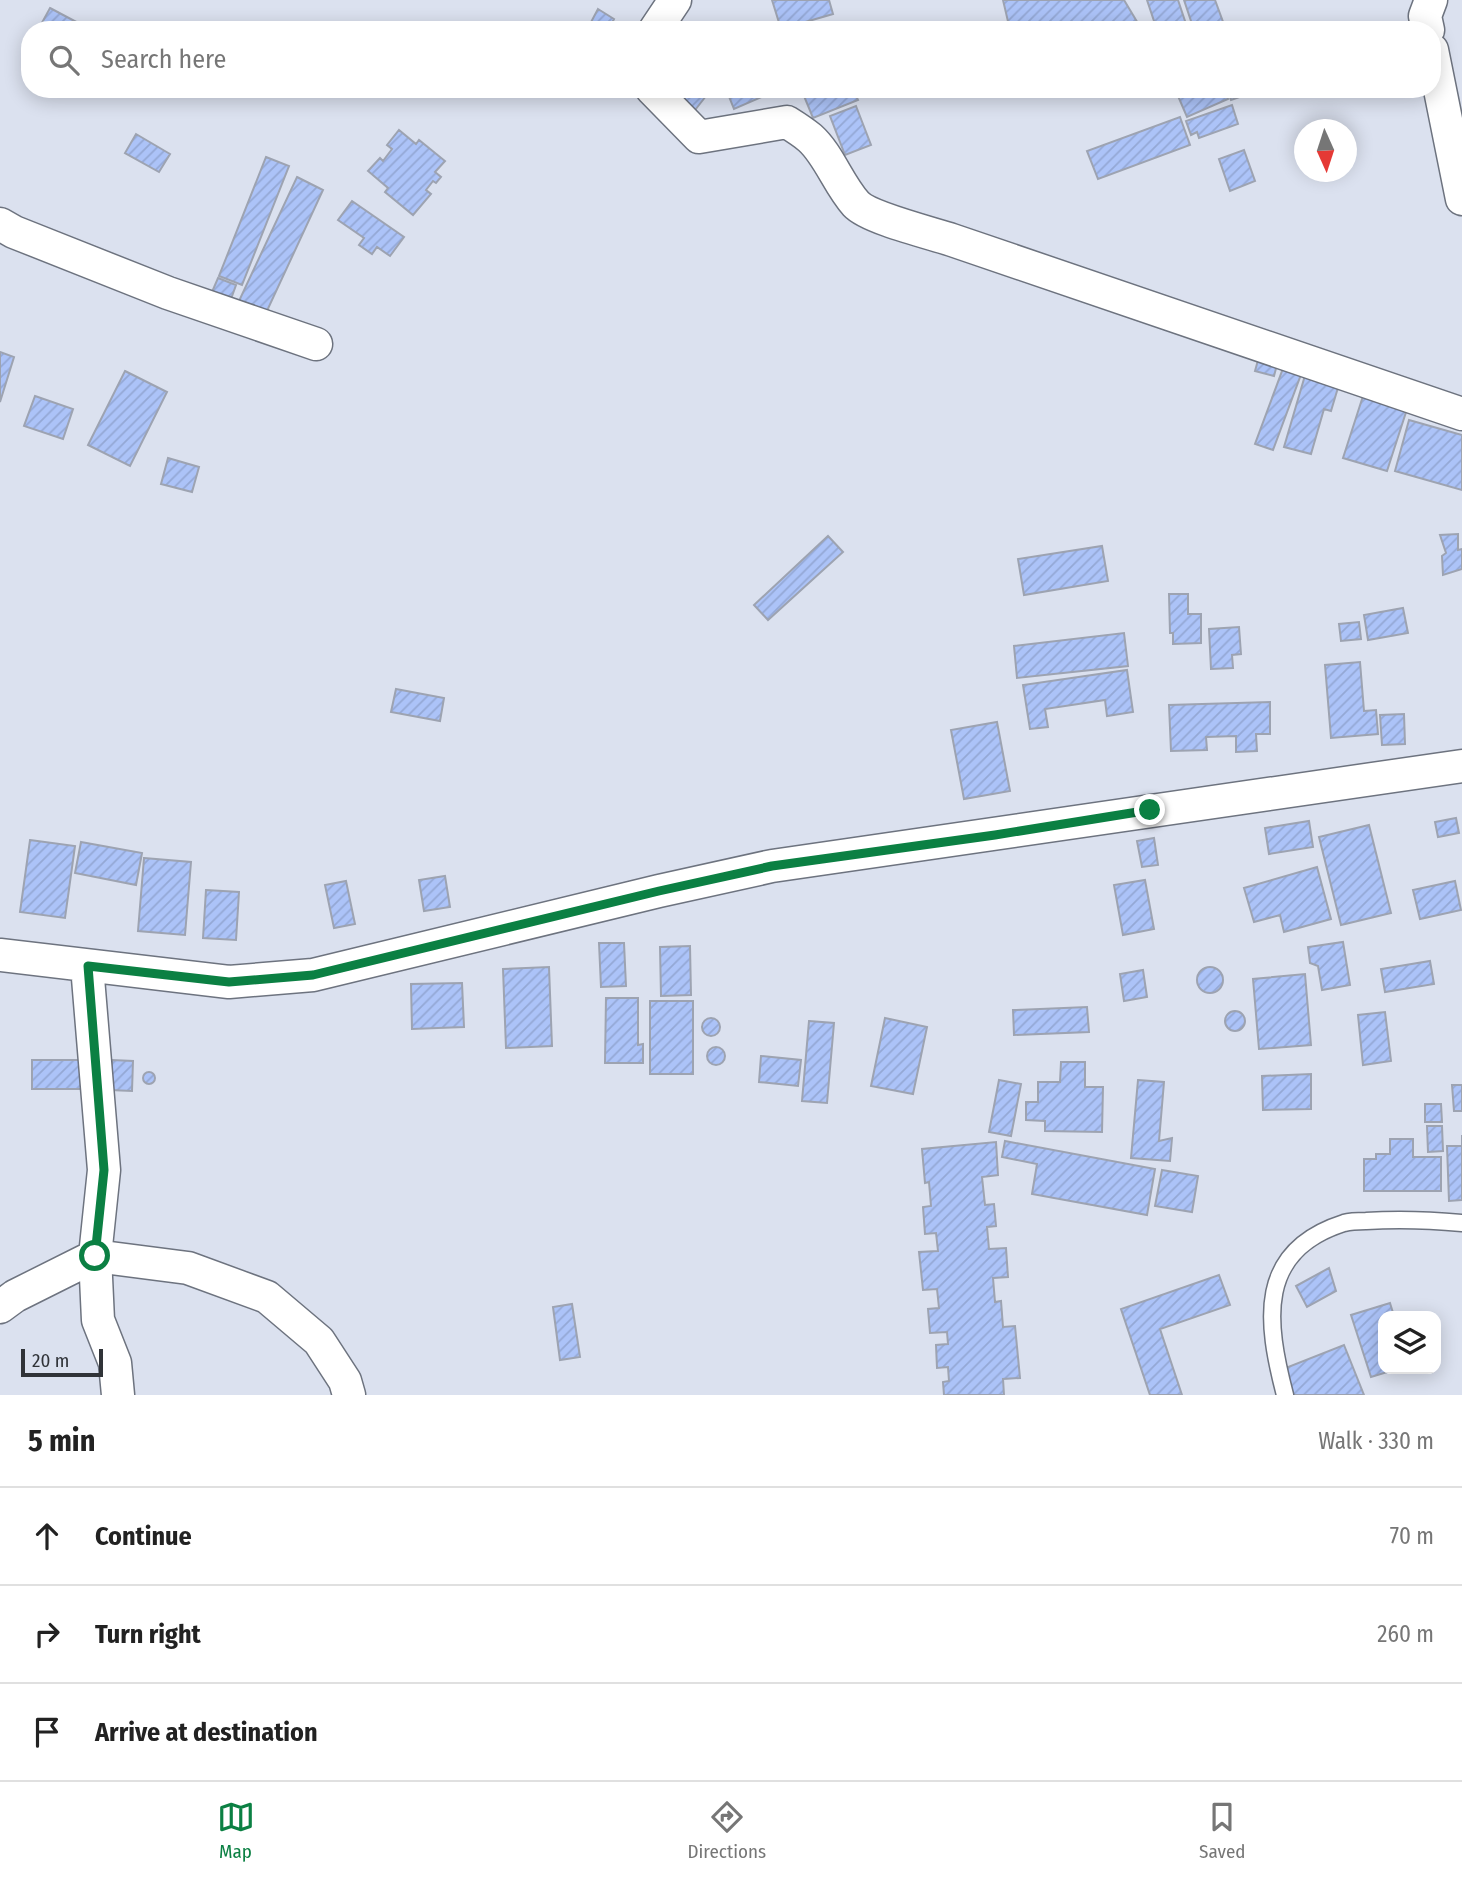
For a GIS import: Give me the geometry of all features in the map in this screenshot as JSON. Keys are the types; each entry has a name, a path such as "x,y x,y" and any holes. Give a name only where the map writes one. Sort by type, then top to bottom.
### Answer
{"street":[{"path":"660,21 675,0"},
{"path":"1426,21 1425,16 1431,0"},
{"path":"1441,95 1462,199"},
{"path":"661,98 699,137 787,122 816,145 858,206 880,217 1462,414"},
{"path":"0,224 168,293 316,344"},
{"path":"0,955 229,982 313,975 772,866 1462,766"},
{"path":"88,966 104,1170 95,1256 98,1320 115,1363 118,1395"},
{"path":"0,1307 15,1296 95,1256 188,1268 267,1297 319,1341 345,1381 349,1395"}],"lane":[{"path":"1285,1395 1273,1340 1271,1310 1276,1282 1287,1259 1306,1240 1346,1222 1383,1220 1462,1223"}],"building":[{"path":"772,0 829,0 833,14 809,21 779,21"},
{"path":"1003,0 1124,0 1137,21 1008,21"},
{"path":"1147,0 1178,0 1185,21 1154,21"},
{"path":"1184,0 1215,0 1223,21 1191,21"},
{"path":"50,8 75,21 43,21"},
{"path":"598,9 614,19 613,21 592,21"},
{"path":"679,98 704,98 692,114"},
{"path":"730,98 759,98 734,109"},
{"path":"805,98 858,100 813,118"},
{"path":"1179,98 1228,98 1228,99 1187,117"},
{"path":"1232,105 1238,124 1199,138 1197,132 1191,135 1186,121"},
{"path":"856,106 871,145 845,155 830,116"},
{"path":"1180,117 1190,145 1098,179 1087,151"},
{"path":"399,130 416,144 419,140 445,161 435,172 441,177 436,183 433,181 426,190 431,194 413,215 385,192 388,188 368,171 380,158 383,161 392,149 387,145"},
{"path":"136,134 170,154 159,172 125,153"},
{"path":"1244,150 1255,181 1230,191 1219,159"},
{"path":"266,157 289,166 242,285 219,276"},
{"path":"297,177 323,190 266,313 239,301"},
{"path":"352,201 404,237 390,256 377,247 372,254 359,245 364,238 338,220"},
{"path":"218,278 236,285 231,299 212,292"},
{"path":"0,352 14,357 0,402"},
{"path":"1260,353 1279,357 1274,376 1255,371"},
{"path":"1285,363 1303,369 1273,450 1255,444"},
{"path":"125,371 167,392 130,466 88,445"},
{"path":"1306,372 1340,381 1331,411 1324,409 1311,454 1284,447"},
{"path":"1364,393 1408,406 1387,471 1343,458"},
{"path":"35,396 73,409 63,439 24,426"},
{"path":"1409,420 1462,435 1462,490 1395,471"},
{"path":"168,458 199,467 192,492 161,484"},
{"path":"1458,534 1458,550 1462,549 1462,569 1443,575 1442,556 1446,553 1440,535"},
{"path":"828,536 843,552 768,620 754,605"},
{"path":"1102,546 1108,581 1024,595 1018,559"},
{"path":"1169,594 1188,594 1188,614 1201,614 1201,643 1173,644 1173,633 1170,633"},
{"path":"1403,608 1408,633 1368,640 1364,615"},
{"path":"1359,622 1361,639 1341,641 1339,624"},
{"path":"1239,627 1241,654 1232,655 1233,668 1211,669 1209,629"},
{"path":"1124,633 1128,666 1017,678 1014,646"},
{"path":"1360,662 1364,711 1376,710 1378,734 1331,738 1325,665"},
{"path":"1127,670 1133,712 1107,716 1105,700 1045,709 1048,727 1030,729 1023,685"},
{"path":"396,689 444,698 440,721 391,712"},
{"path":"1270,702 1270,734 1256,734 1257,751 1236,752 1236,736 1206,737 1207,750 1171,751 1169,705"},
{"path":"1404,714 1405,744 1382,745 1380,715"},
{"path":"997,722 1010,791 964,799 951,730"},
{"path":"1456,818 1459,833 1438,837 1435,822"},
{"path":"1309,821 1313,847 1269,854 1265,828"},
{"path":"1369,825 1391,913 1341,925 1319,837"},
{"path":"1154,838 1158,865 1142,867 1137,841"},
{"path":"30,840 75,846 65,918 20,912"},
{"path":"81,842 142,853 136,885 75,873"},
{"path":"144,858 191,862 185,935 138,931"},
{"path":"1317,867 1331,919 1284,932 1280,915 1254,922 1244,888"},
{"path":"445,876 450,907 424,911 419,880"},
{"path":"1145,880 1154,929 1123,935 1114,885"},
{"path":"346,881 355,924 334,928 325,885"},
{"path":"1455,881 1461,910 1420,919 1413,890"},
{"path":"206,890 239,892 236,940 203,938"},
{"path":"1343,942 1350,985 1322,990 1318,966 1310,963 1308,947"},
{"path":"599,943 624,943 626,986 601,987"},
{"path":"690,946 691,995 661,996 660,947"},
{"path":"1430,961 1434,984 1385,992 1381,969"},
{"path":"549,967 552,1046 506,1048 503,969"},
{"path":"1210,967 1219,971 1223,980 1219,989 1210,993 1201,989 1197,980 1201,971"},
{"path":"1143,970 1147,997 1124,1001 1120,974"},
{"path":"1305,974 1311,1045 1259,1049 1253,979"},
{"path":"462,983 464,1027 412,1029 411,984"},
{"path":"606,998 638,998 638,1045 643,1044 643,1063 605,1063"},
{"path":"650,1001 693,1001 693,1074 650,1074"},
{"path":"1087,1007 1089,1032 1014,1035 1013,1010"},
{"path":"1235,1011 1242,1014 1245,1021 1242,1028 1235,1031 1228,1028 1225,1021 1228,1014"},
{"path":"1385,1012 1391,1061 1363,1065 1358,1015"},
{"path":"707,1018 715,1018 720,1027 718,1034 707,1036 702,1031 702,1023"},
{"path":"885,1018 927,1027 913,1094 871,1086"},
{"path":"809,1021 834,1023 827,1103 802,1101"},
{"path":"712,1047 720,1047 725,1056 723,1063 712,1065 707,1060 707,1052"},
{"path":"761,1056 801,1060 798,1086 759,1082"},
{"path":"32,1060 80,1060 81,1089 32,1089"},
{"path":"112,1060 133,1061 132,1091 110,1090"},
{"path":"1061,1062 1085,1062 1085,1087 1103,1087 1102,1132 1045,1131 1045,1121 1026,1120 1026,1102 1038,1102 1038,1082 1060,1082"},
{"path":"149,1072 155,1078 149,1084 143,1078"},
{"path":"1311,1074 1311,1109 1263,1110 1262,1076"},
{"path":"999,1080 1021,1084 1011,1136 989,1132"},
{"path":"1138,1080 1164,1082 1159,1141 1172,1138 1170,1161 1131,1158"},
{"path":"1452,1085 1462,1085 1462,1111 1454,1111"},
{"path":"1425,1104 1441,1104 1442,1122 1425,1122"},
{"path":"1427,1126 1442,1126 1443,1151 1428,1152"},
{"path":"1390,1139 1413,1139 1413,1157 1441,1157 1441,1191 1364,1191 1364,1159 1376,1159 1376,1154 1390,1154"},
{"path":"1005,1141 1155,1169 1147,1215 1032,1194 1037,1164 1002,1157"},
{"path":"996,1142 998,1175 982,1177 985,1205 994,1204 996,1226 987,1227 989,1249 1006,1248 1008,1277 993,1278 995,1302 1001,1301 1003,1327 1015,1326 1020,1378 1003,1379 1004,1395 944,1395 943,1382 949,1381 948,1367 937,1368 936,1345 948,1344 947,1332 930,1333 928,1309 939,1308 937,1289 923,1290 919,1252 938,1251 936,1233 925,1234 923,1207 931,1206 929,1182 925,1183 922,1149"},
{"path":"1447,1146 1462,1146 1462,1200 1449,1201"},
{"path":"1162,1170 1198,1176 1192,1212 1155,1206"},
{"path":"1329,1268 1336,1291 1307,1307 1296,1286"},
{"path":"1219,1275 1230,1305 1160,1329 1182,1395 1150,1395 1121,1309"},
{"path":"1390,1303 1392,1311 1378,1311 1378,1374 1381,1374 1371,1377 1351,1315"},
{"path":"572,1304 580,1357 560,1360 553,1307"},
{"path":"1344,1345 1364,1395 1293,1395 1283,1369"}],"route":[{"path":"95,1256 104,1170 88,966 229,982 313,975 772,866 1150,810"}]}
